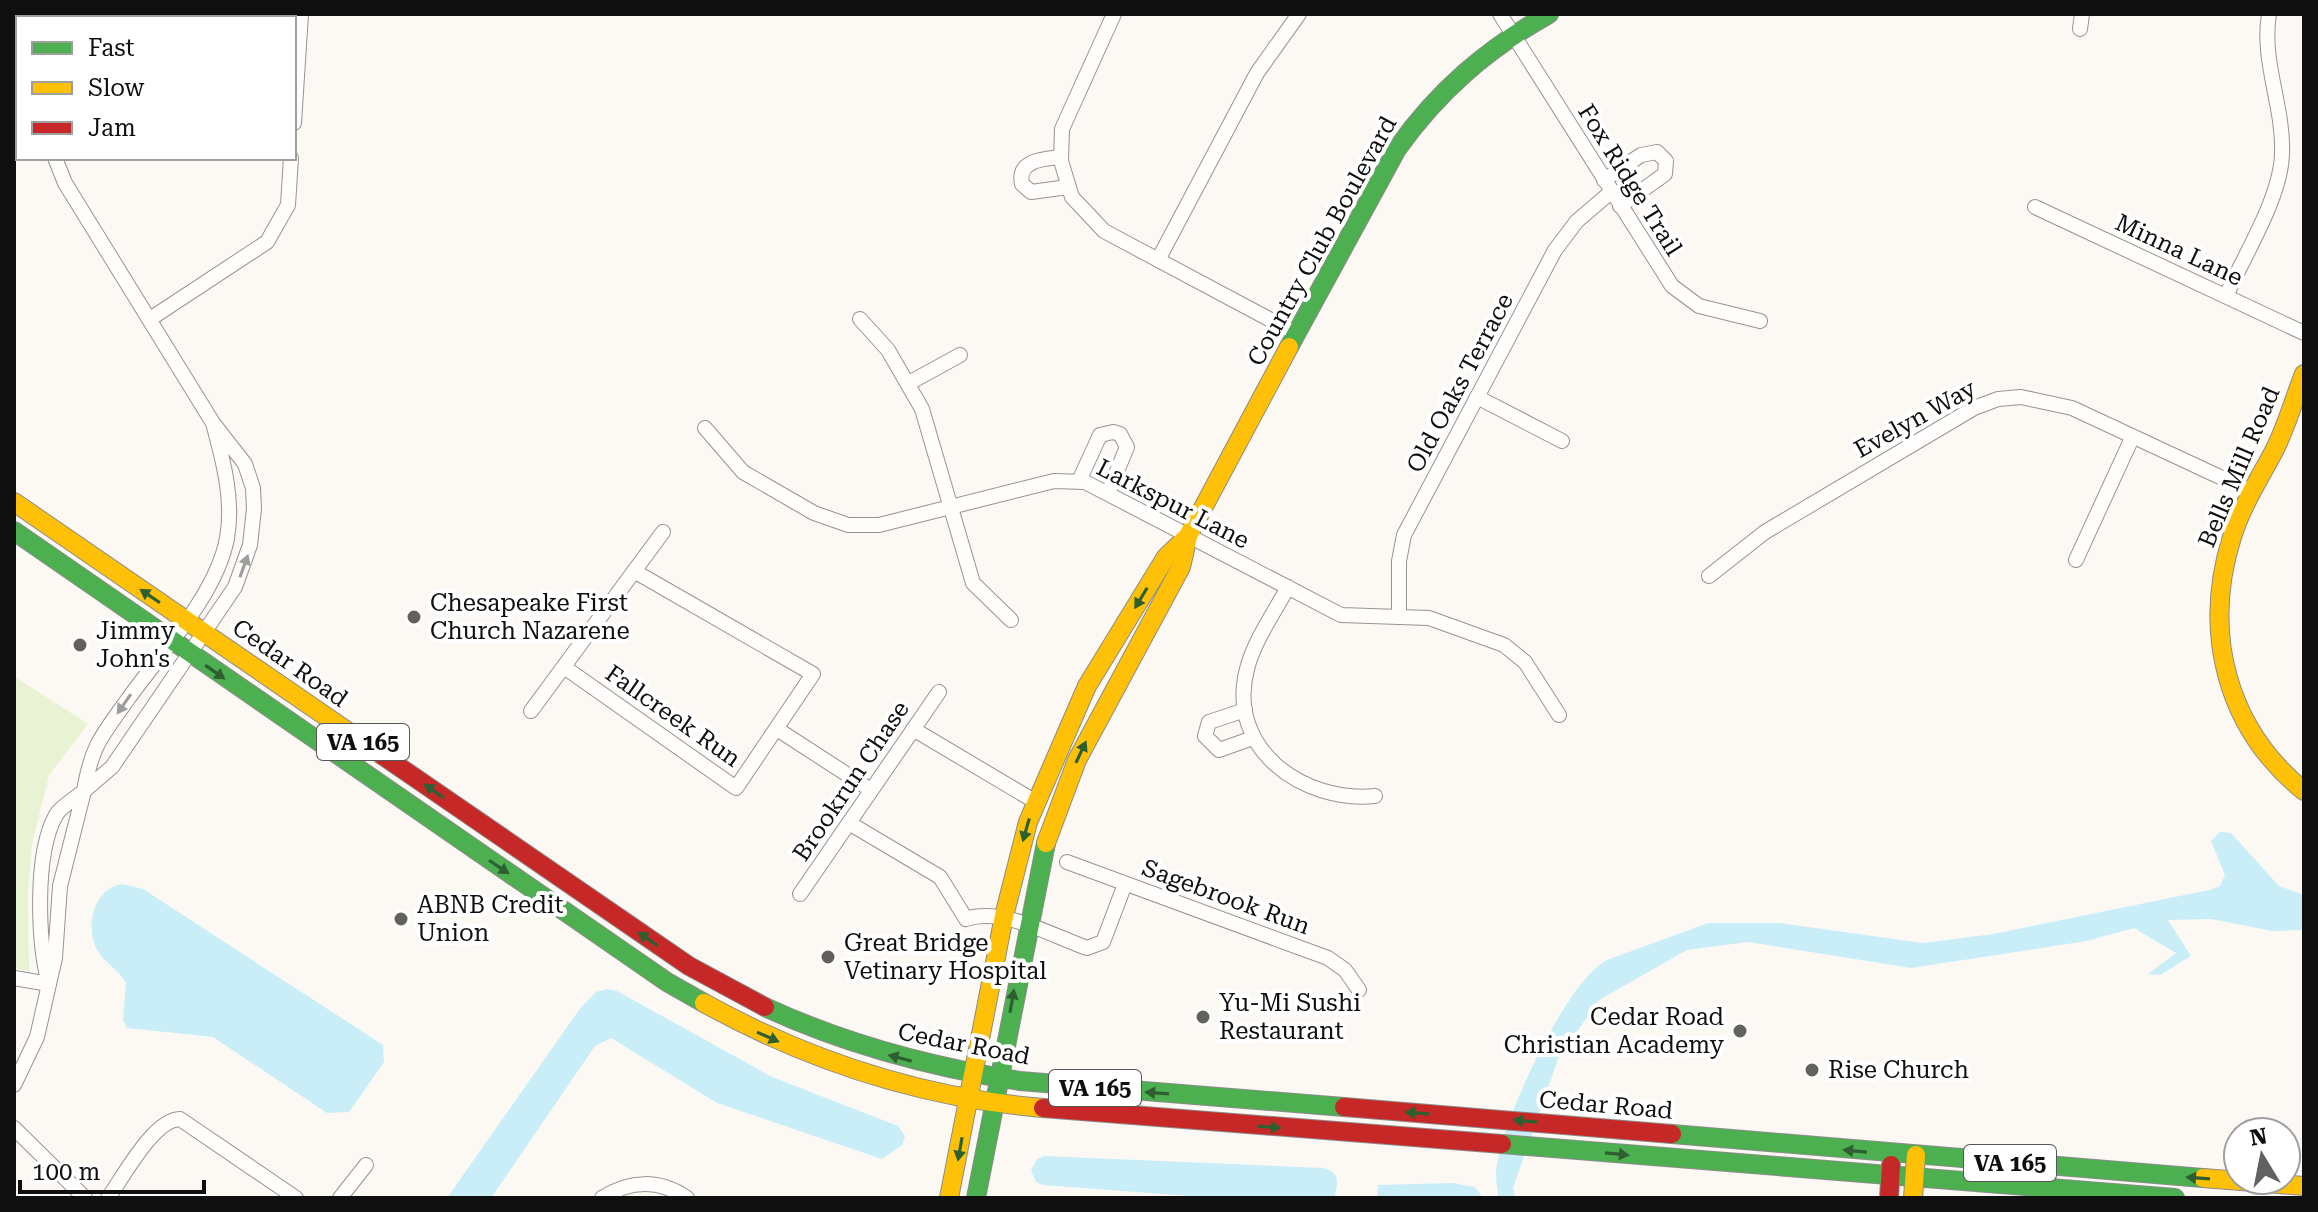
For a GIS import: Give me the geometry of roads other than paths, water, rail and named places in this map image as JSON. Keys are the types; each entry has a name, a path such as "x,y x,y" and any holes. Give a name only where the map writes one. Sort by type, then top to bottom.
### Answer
{"main road":[{"name":"Country Club Boulevard","path":"949,1198 974,1075 1015,921 1073,770 1181,567 1188,536 1408,132 1455,78 1512,35 1549,14"},
{"name":"Bells Mill Road","path":"2304,374 2278,443 2250,491 2223,568 2217,618 2223,667 2247,727 2270,759 2304,791"},
{"name":"Cedar Road","path":"14,502 708,978 830,1036 905,1060 998,1078 2304,1186"},
{"name":"Cedar Road","path":"14,531 169,641 706,1005 765,1036 828,1062 913,1088 994,1104 2175,1198"},
{"name":"Country Club Boulevard","path":"976,1198 998,1078 1015,921 1036,802 1087,686 1166,557 1188,536"},
{"path":"1889,1198 1891,1154"},
{"path":"1913,1198 1916,1155"}],"street":[{"path":"296,85 301,14"},
{"path":"1114,14 1062,129 1060,157 1068,187 1078,205 1096,226 1297,334"},
{"path":"1158,260 1257,73 1299,14"},
{"name":"Fox Ridge Trail","path":"1500,14 1672,286 1684,298 1699,306 1760,321"},
{"path":"2226,296 2271,198 2281,165 2279,119 2266,45 2269,14"},
{"name":"Old Oaks Terrace","path":"1399,617 1399,561 1404,535 1555,250 1608,186 1648,152 1657,152 1666,161 1665,174 1620,206"},
{"path":"1060,157 1029,164 1022,171 1022,184 1031,192 1068,187"},
{"path":"49,984 44,966 41,905 44,862 56,814 112,767 235,587 250,545 254,519 253,488 245,464 213,423 65,183 56,160"},
{"path":"150,319 267,242 288,205 291,160"},
{"name":"Minna Lane","path":"2035,207 2304,333"},
{"path":"860,319 888,350 909,383 934,441 973,583 1011,620"},
{"path":"909,383 960,355"},
{"path":"1477,397 1562,441"},
{"name":"Evelyn Way","path":"1709,576 1765,532 1955,417 1998,399 2044,400 2072,408 2250,491"},
{"path":"14,1085 37,1037 55,958 60,886 91,751 214,577 228,537 228,490 213,423"},
{"name":"Larkspur Lane","path":"705,428 743,472 828,520 879,525 1054,481 1079,481 1108,493 1341,615 1438,620 1510,648 1525,662 1559,715"},
{"path":"1079,481 1100,435 1120,434 1127,447 1108,493"},
{"path":"2076,560 2132,438"},
{"path":"531,711 663,532"},
{"name":"Fallcreek Run","path":"564,667 736,788 813,674 634,571"},
{"path":"1288,587 1247,667 1245,710 1253,738 1274,766 1294,781 1341,797 1375,796"},
{"name":"Brookrun Chase","path":"800,894 939,692"},
{"path":"1245,710 1209,722 1205,736 1219,750 1253,738"},
{"path":"777,729 871,790"},
{"path":"913,729 1036,802"},
{"path":"849,823 940,877 966,919 983,913 1015,921 1087,948 1095,947 1107,935 1125,884"},
{"name":"Sagebrook Run","path":"1067,862 1328,958 1345,970 1359,990"},
{"path":"14,978 49,984"},
{"path":"108,1198 162,1123 180,1119 296,1198"},
{"path":"14,1128 85,1198"},
{"path":"340,1198 366,1165"},
{"path":"602,1198 616,1189 645,1183 661,1185 687,1198"}],"water":[{"path":"2220,832 2231,833 2279,886 2304,895 2304,930 2272,931 2211,919 2168,920 2191,956 2160,975 2148,974 2176,953 2134,928 2087,941 1911,968 1748,942 1687,950 1599,1000 1574,1036 1564,1042 1513,1188 1515,1198 1498,1198 1496,1174 1500,1152 1521,1091 1572,996 1590,974 1607,960 1708,923 1779,923 1923,943 1993,934 2209,890 2220,886 2225,875 2211,841"},
{"path":"122,884 143,889 383,1045 384,1062 349,1112 327,1113 213,1037 127,1028 123,1020 126,983 97,950 92,931 98,901 112,887"},
{"path":"607,989 617,991 772,1077 898,1126 905,1136 902,1145 882,1159 717,1103 611,1038 595,1046 491,1198 447,1198 579,1010 596,992"},
{"path":"1044,1156 1324,1168 1336,1176 1337,1184 1334,1198 1216,1198 1043,1185 1036,1182 1031,1170 1037,1159"},
{"path":"1452,1183 1475,1187 1483,1198 1377,1198 1378,1185"}],"place":[{"name":"Chesapeake First Church Nazarene","path":"414,617"},
{"name":"Jimmy John's","path":"80,645"},
{"name":"ABNB Credit Union","path":"401,919"},
{"name":"Great Bridge Vetinary Hospital","path":"828,957"},
{"name":"Yu-Mi Sushi Restaurant","path":"1203,1017"},
{"name":"Cedar Road Christian Academy","path":"1740,1031"},
{"name":"Rise Church","path":"1812,1070"}]}
